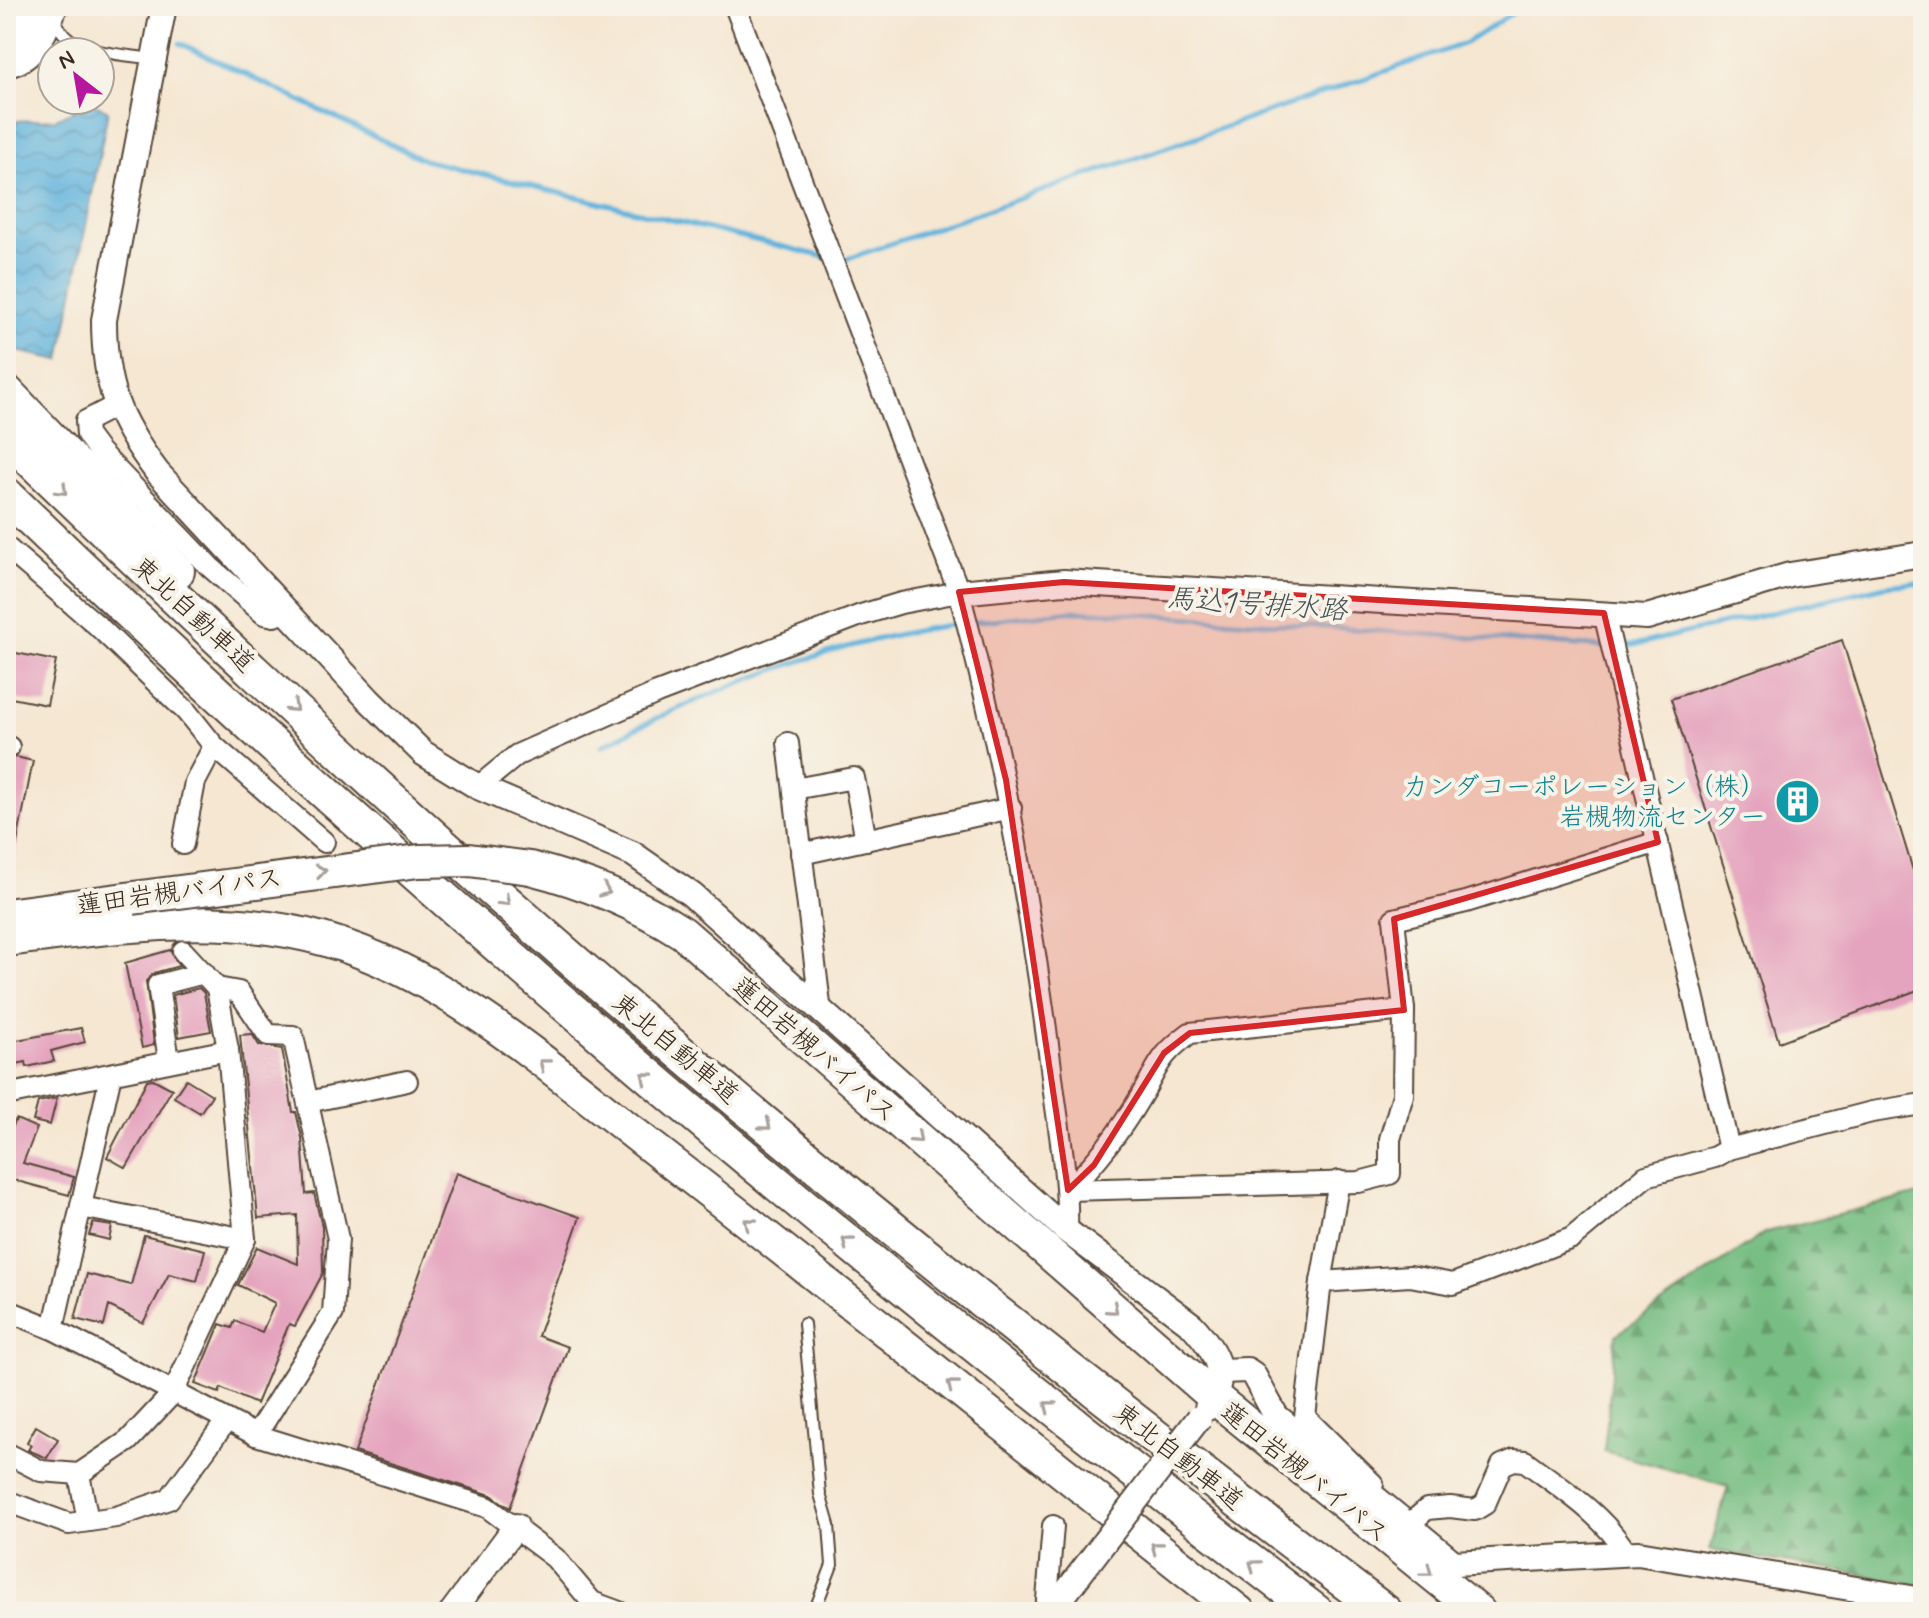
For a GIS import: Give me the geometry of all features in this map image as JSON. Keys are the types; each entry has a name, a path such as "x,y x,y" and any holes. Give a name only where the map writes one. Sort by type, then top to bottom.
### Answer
{"highway":[{"path":"6,31 27,6"},
{"path":"6,60 23,52 34,41 52,6"},
{"path":"6,392 167,558 252,670"},
{"name":"東北自動車道","path":"6,436 252,670 511,907 776,1133 1153,1438 1385,1612"},
{"name":"東北自動車道","path":"6,495 231,709 634,1066 989,1359 1316,1612"},
{"name":"蓮田岩槻バイパス","path":"6,915 395,863 469,860 530,868 577,880 618,897 683,933 1212,1396 1479,1612"},
{"name":"蓮田岩槻バイパス","path":"6,940 185,922 236,925 325,940 359,951 424,982 502,1031 1239,1612"}],"street":[{"path":"164,6 104,320 104,352 115,406 132,438 157,472 423,753 478,787 633,854 692,895 1067,1231 1192,1325 1211,1348 1212,1396"},
{"path":"735,6 959,592 1011,808 1041,988 1068,1190 1067,1231"},
{"path":"115,406 86,421 87,435 98,450 210,567 264,614 274,616 287,612"},
{"path":"6,547 101,621 186,711 214,746 324,842"},
{"path":"478,787 517,755 657,693 861,615 901,603 959,592 1064,582 1647,617 1790,575 1923,554"},
{"path":"1604,613 1729,1149"},
{"path":"788,743 821,1013"},
{"path":"183,844 195,782 214,746"},
{"path":"794,789 854,778 866,840"},
{"path":"801,854 1011,808"},
{"path":"1068,1190 1359,1182 1390,1174 1390,1139 1403,1095 1404,1010 1394,919 1466,902 1658,842"},
{"path":"6,1453 41,1471 79,1474 128,1441 173,1393 245,1239 228,1050 210,981 183,951"},
{"path":"169,1061 158,985 210,981 239,992 268,1035 293,1036 338,1239 333,1313 256,1435"},
{"path":"1068,1190 1094,1165 1142,1096 1164,1053 1190,1033 1404,1010"},
{"path":"6,1095 228,1050"},
{"path":"53,1329 111,1074"},
{"path":"308,1102 407,1081"},
{"path":"1321,1282 1410,1276 1453,1284 1572,1238 1646,1176 1715,1157 1729,1149 1872,1112 1923,1104"},
{"path":"1339,1181 1321,1282 1305,1417 1380,1490 1398,1518"},
{"path":"81,1207 245,1239"},
{"path":"6,1310 53,1329 256,1435 487,1507 555,1558 588,1607 619,1612"},
{"path":"1048,1612 1105,1541 1212,1396 1247,1370 1253,1374 1276,1416 1454,1563 1627,1554 1923,1600"},
{"path":"6,1501 69,1524 116,1517 169,1499 227,1420"},
{"path":"1398,1518 1427,1509 1475,1510 1485,1504 1502,1465 1514,1460 1525,1461 1587,1507 1614,1533 1627,1554"},
{"path":"79,1474 88,1521"},
{"path":"452,1612 516,1526"},
{"path":"1048,1612 1053,1526"}],"lane":[{"path":"52,6 63,36 75,44 152,59"},
{"path":"804,1324 820,1494 829,1525 832,1565 814,1612"}],"highlighted area":[{"path":"1064,582 1604,613 1658,842 1394,919 1404,1010 1190,1033 1164,1053 1094,1165 1068,1190 1006,780 959,592"}],"green space":[{"path":"1923,1193 1923,1585 1710,1550 1728,1486 1604,1451 1616,1335 1766,1232"}],"water":[{"path":"62,116 107,116 60,360 17,351 6,339 6,135 17,121"}],"building":[{"name":"カンダコーポレーション（株） 岩槻物流センター","path":"1842,640 1923,903 1923,988 1779,1042 1671,699"},
{"path":"6,651 56,661 47,705 6,697"},
{"path":"16,757 33,761 12,868 6,868 6,760"},
{"path":"170,950 179,966 154,973 146,981 154,1045 142,1048 125,963"},
{"path":"199,988 204,993 211,1031 179,1037 173,995"},
{"path":"81,1028 85,1042 51,1051 54,1061 27,1067 26,1062 6,1066 6,1042"},
{"path":"252,1034 259,1045 282,1049 293,1112 296,1112 302,1138 306,1194 314,1193 322,1227 323,1273 295,1326 289,1324 256,1404 221,1388 219,1393 195,1384 220,1324 232,1328 235,1321 262,1332 275,1303 238,1285 257,1247 298,1264 297,1215 258,1218 240,1035"},
{"path":"153,1079 172,1089 126,1168 107,1157 147,1080"},
{"path":"186,1079 212,1095 200,1113 174,1097"},
{"path":"57,1098 50,1125 33,1121 38,1102"},
{"path":"16,1119 37,1128 23,1163 74,1177 69,1195 6,1178 6,1142"},
{"path":"456,1173 580,1217 538,1336 568,1347 510,1508 491,1495 355,1452"},
{"path":"93,1223 112,1226 109,1240 89,1235"},
{"path":"144,1235 205,1250 197,1281 169,1274 143,1323 109,1306 104,1326 75,1319 87,1274 131,1285"},
{"path":"36,1426 58,1439 47,1458 28,1450 31,1445 27,1442"}],"waterway":[{"path":"839,258 847,259 1466,43 1523,6"},
{"path":"180,43 424,160 825,257"},
{"name":"馬込1号排水路","path":"1615,646 1634,645 1885,586 1915,583 1923,587"},
{"name":"馬込1号排水路","path":"973,622 1073,611 1605,647"},
{"name":"馬込1号排水路","path":"602,746 688,704 778,669 870,641 963,623"}],"tunnel":[{"path":"104,617 152,563"}],"place":[{"name":"カンダコーポレーション（株） 岩槻物流センター","path":"1797,801"}]}
